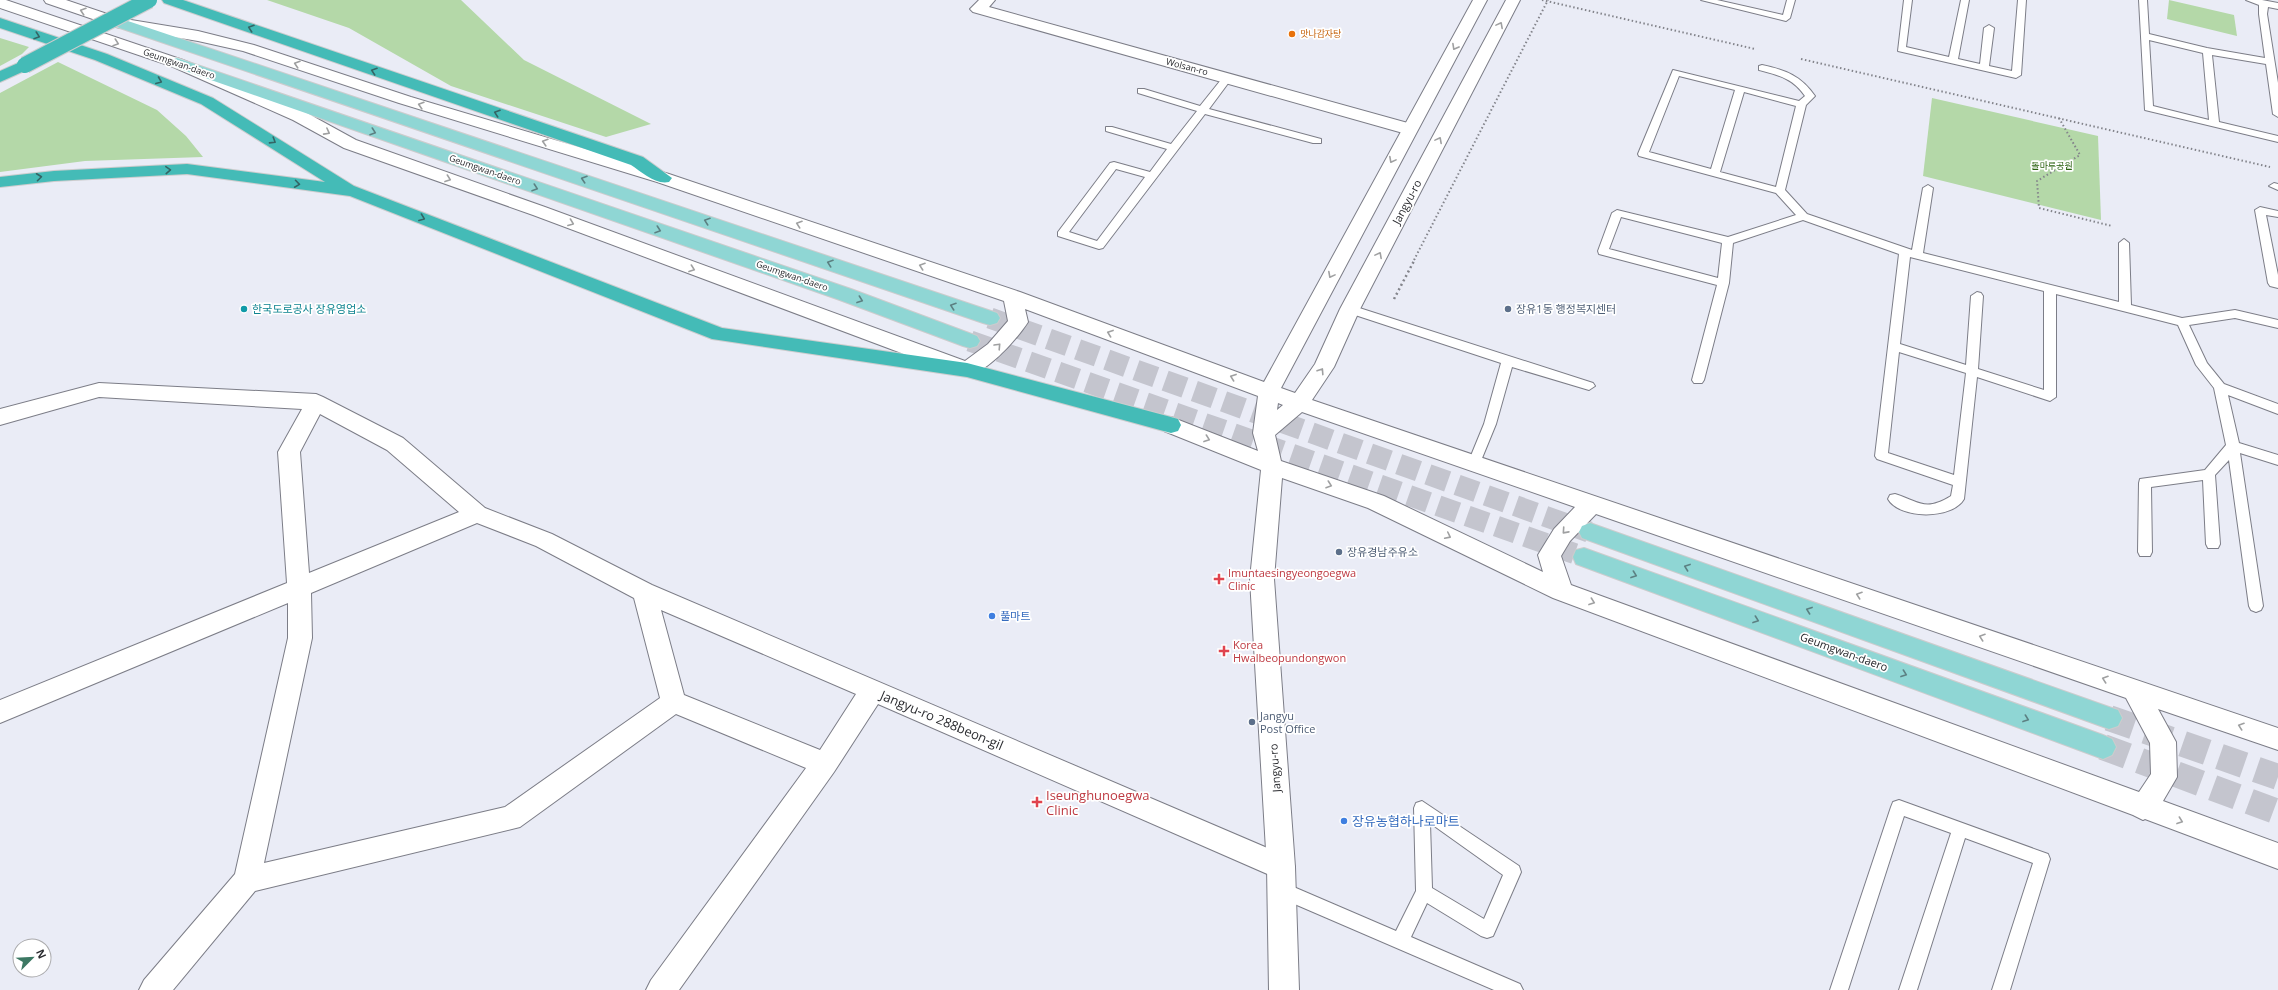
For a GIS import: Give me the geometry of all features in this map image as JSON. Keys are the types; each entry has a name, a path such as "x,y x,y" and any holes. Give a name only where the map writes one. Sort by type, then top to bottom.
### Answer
{"highway":[{"path":"0,77 149,0"},
{"path":"169,0 637,161 663,178"},
{"path":"0,23 101,57 207,101 353,191 719,334 967,370 1171,426"},
{"path":"0,182 54,176 187,169 353,191"}],"main road":[{"name":"Geumgwan-daero","path":"51,0 390,115 630,194 990,318"},
{"name":"Wolsan-ro","path":"988,0 978,9 1409,129"},
{"path":"1264,433 1269,391 1409,129 1480,0"},
{"name":"Jangyu-ro","path":"1284,990 1282,878 1262,579 1272,466 1264,433 1299,403 1324,367 1350,310 1513,0"},
{"name":"Geumgwan-daero","path":"0,3 829,289 970,341"},
{"path":"116,22 198,36 248,48 406,100 663,178 1013,297 1299,403 2278,739"},
{"path":"177,63 299,116 350,144 539,211 967,370 995,349 1018,322 1013,297"},
{"path":"0,417 99,390 316,402 395,444 477,514 544,540 644,592 873,690"},
{"path":"154,990 247,880 300,638 299,588 289,452 316,402"},
{"path":"1171,426 1272,466 1376,502 1561,591 2143,808 2278,856"},
{"path":"1561,591 1549,555 1562,535 1592,503"},
{"path":"0,712 477,514"},
{"path":"1590,532 2109,718"},
{"name":"Geumgwan-daero","path":"1584,556 2103,747"},
{"path":"644,592 674,702"},
{"name":"Jangyu-ro 288beon-gil","path":"661,990 825,764 873,690 1282,878"},
{"path":"2136,690 2163,742 2164,777 2143,808"},
{"path":"247,880 511,818 674,702"},
{"path":"674,702 825,764"}],"lane":[{"path":"1705,0 1740,4 1786,18 1791,0"},
{"path":"1908,0 1901,49 2016,75 2022,0"},
{"path":"1953,61 1965,0"},
{"path":"2143,0 2148,108 2278,139"},
{"path":"2250,0 2278,6"},
{"path":"2264,3 2262,14 2278,114"},
{"path":"1984,68 1989,28"},
{"path":"2144,36 2207,51 2270,62"},
{"path":"2207,51 2214,124"},
{"path":"1762,68 1786,73 1803,84 1810,96 1801,104 1780,191"},
{"path":"1801,104 1676,72 1643,154 1715,172 1780,191 1803,216 1911,254 2182,322 2235,314 2278,324"},
{"path":"1152,176 1114,165 1062,234 1099,245 1174,148 1226,78"},
{"path":"1715,172 1740,89"},
{"path":"1141,91 1202,110 1317,141"},
{"path":"1109,129 1174,148"},
{"path":"1928,188 1911,254 1895,347 1881,456 1960,482"},
{"path":"2278,214 2260,210 2274,283 2278,284"},
{"path":"1723,283 1603,251 1617,213 1728,241 1803,216"},
{"path":"1698,380 1723,283 1728,241"},
{"path":"2124,243 2125,308"},
{"path":"1895,347 2050,397 2050,289"},
{"path":"1895,500 1918,511 1941,508 1957,498 1972,371 1977,296"},
{"path":"1350,310 1589,386"},
{"path":"2182,322 2202,365 2220,388 2233,446 2256,606"},
{"path":"1474,463 1490,424 1508,361"},
{"path":"2220,388 2278,409"},
{"path":"2233,446 2278,460"},
{"path":"2145,552 2145,483 2209,474 2233,446"},
{"path":"2209,474 2213,544"},
{"path":"1839,990 1899,807 2042,859 2001,990"},
{"path":"1400,941 1424,892 1422,808 1513,872 1487,930 1424,892"},
{"path":"1908,990 1960,830"},
{"path":"1282,878 1400,941 1514,990"}],"path":[{"path":"1542,0 1757,49"},
{"path":"1394,299 1548,1"},
{"path":"1795,58 2270,167"},
{"path":"2059,118 2080,155 2037,181 2039,208 2112,226 2111,232"}],"green space":[{"path":"267,0 461,0 524,60 651,124 606,137 451,86 349,28"},
{"path":"2169,0 2234,15 2237,36 2167,19"},
{"path":"0,38 29,47 22,54 0,66"},
{"path":"58,62 157,110 186,136 203,157 85,161 0,172 0,93"},
{"name":"돌마루공원","path":"1932,98 2098,136 2101,220 1923,176"}],"tunnel":[{"path":"990,318 1589,532"},
{"path":"970,341 1584,557"},
{"path":"2109,718 2278,777"},
{"path":"2103,747 2278,812"}],"place":[{"name":"맛나감자탕","path":"1292,34"},
{"name":"한국도로공사 장유영업소","path":"244,309"},
{"name":"장유1동 행정복지센터","path":"1508,309"},
{"name":"장유경남주유소","path":"1339,552"},
{"name":"Imuntaesingyeongoegwa Clinic","path":"1219,579"},
{"name":"풀마트","path":"992,616"},
{"name":"Korea Hwalbeopundongwon","path":"1224,651"},
{"name":"Jangyu Post Office","path":"1252,722"},
{"name":"Iseunghunoegwa Clinic","path":"1037,802"},
{"name":"장유농협하나로마트","path":"1344,821"}]}
